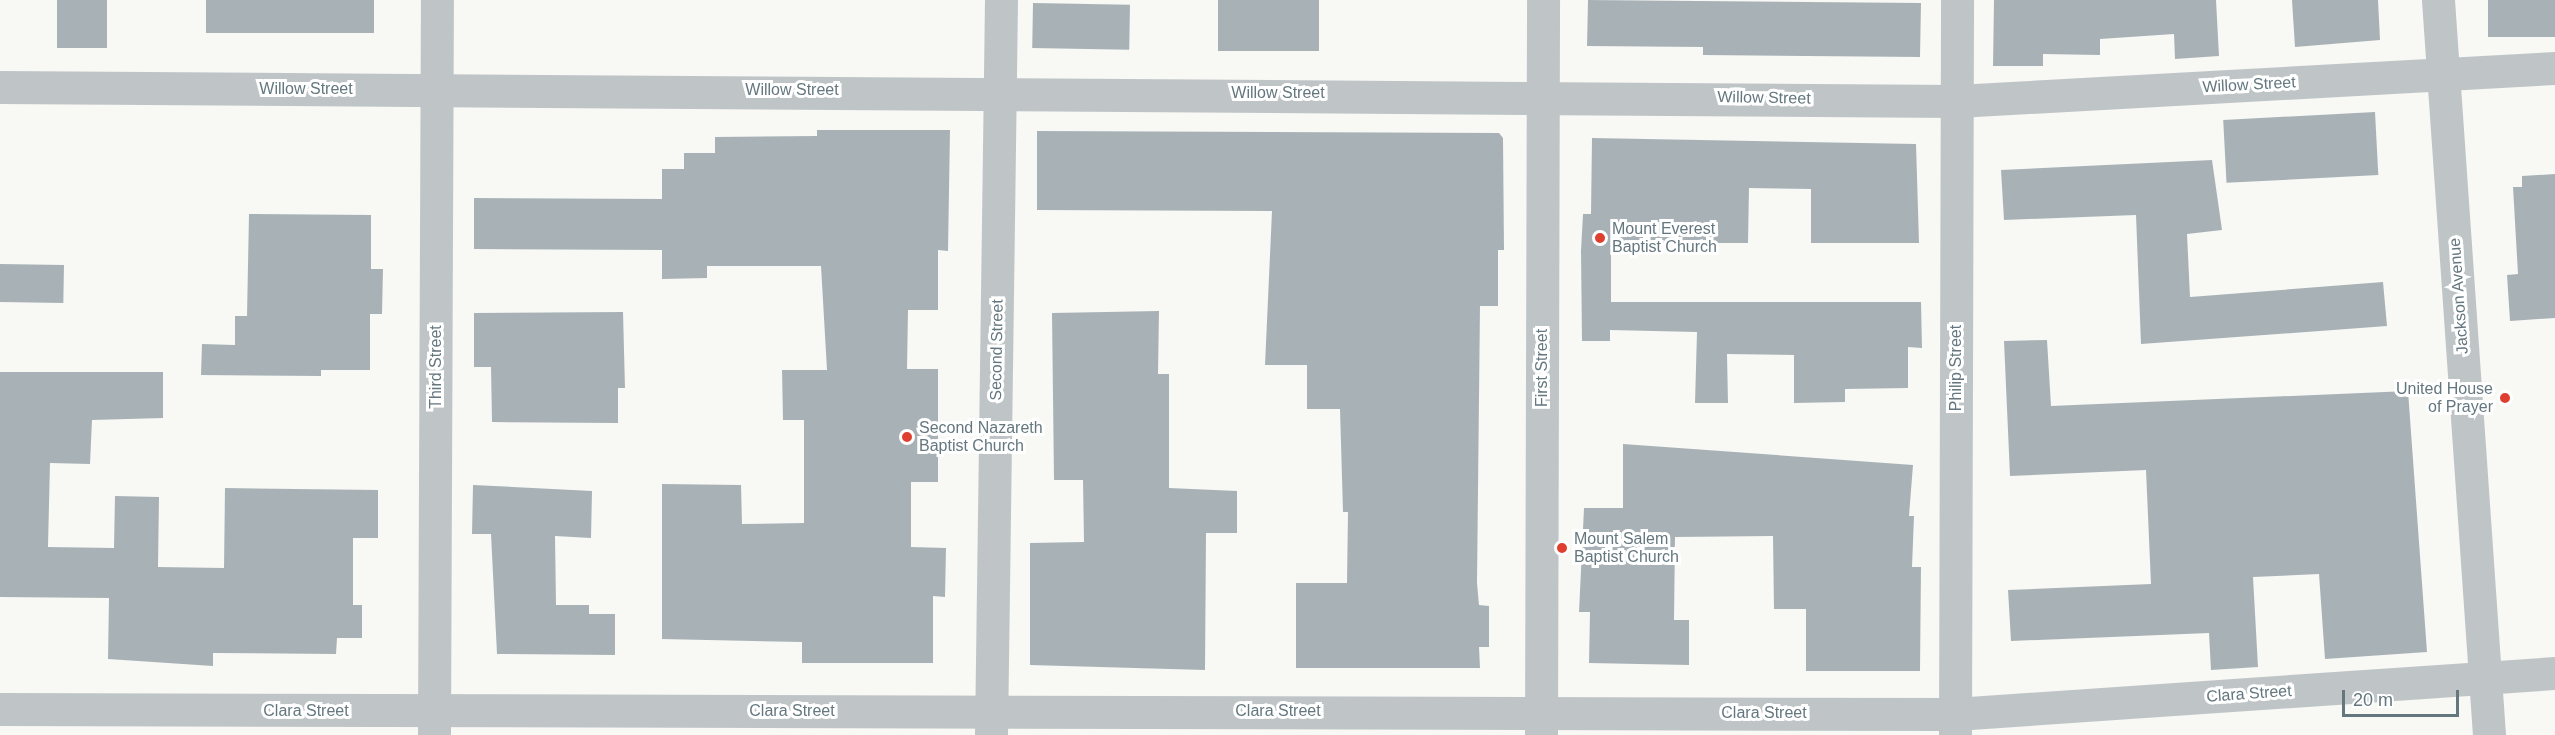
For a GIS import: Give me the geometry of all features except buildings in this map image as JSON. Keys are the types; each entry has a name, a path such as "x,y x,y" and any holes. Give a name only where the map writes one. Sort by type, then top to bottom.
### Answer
{"street":[{"name":"Third Street","path":"434,724 437,0"},
{"name":"Second Street","path":"991,723 1001,0"},
{"name":"First Street","path":"1541,723 1543,0"},
{"name":"Philip Street","path":"1955,725 1957,0"},
{"name":"Jackson Avenue","path":"2438,0 2489,735"},
{"name":"Willow Street","path":"0,87 1001,91 1957,101 2555,68"},
{"name":"Clara Street","path":"0,709 434,724 1955,725 2485,677 2555,673"}],"place":[{"name":"Mount Everest Baptist Church","path":"1600,238"},
{"name":"United House of Prayer","path":"2505,398"},
{"name":"Second Nazareth Baptist Church","path":"907,437"},
{"name":"Mount Salem Baptist Church","path":"1562,548"}]}
